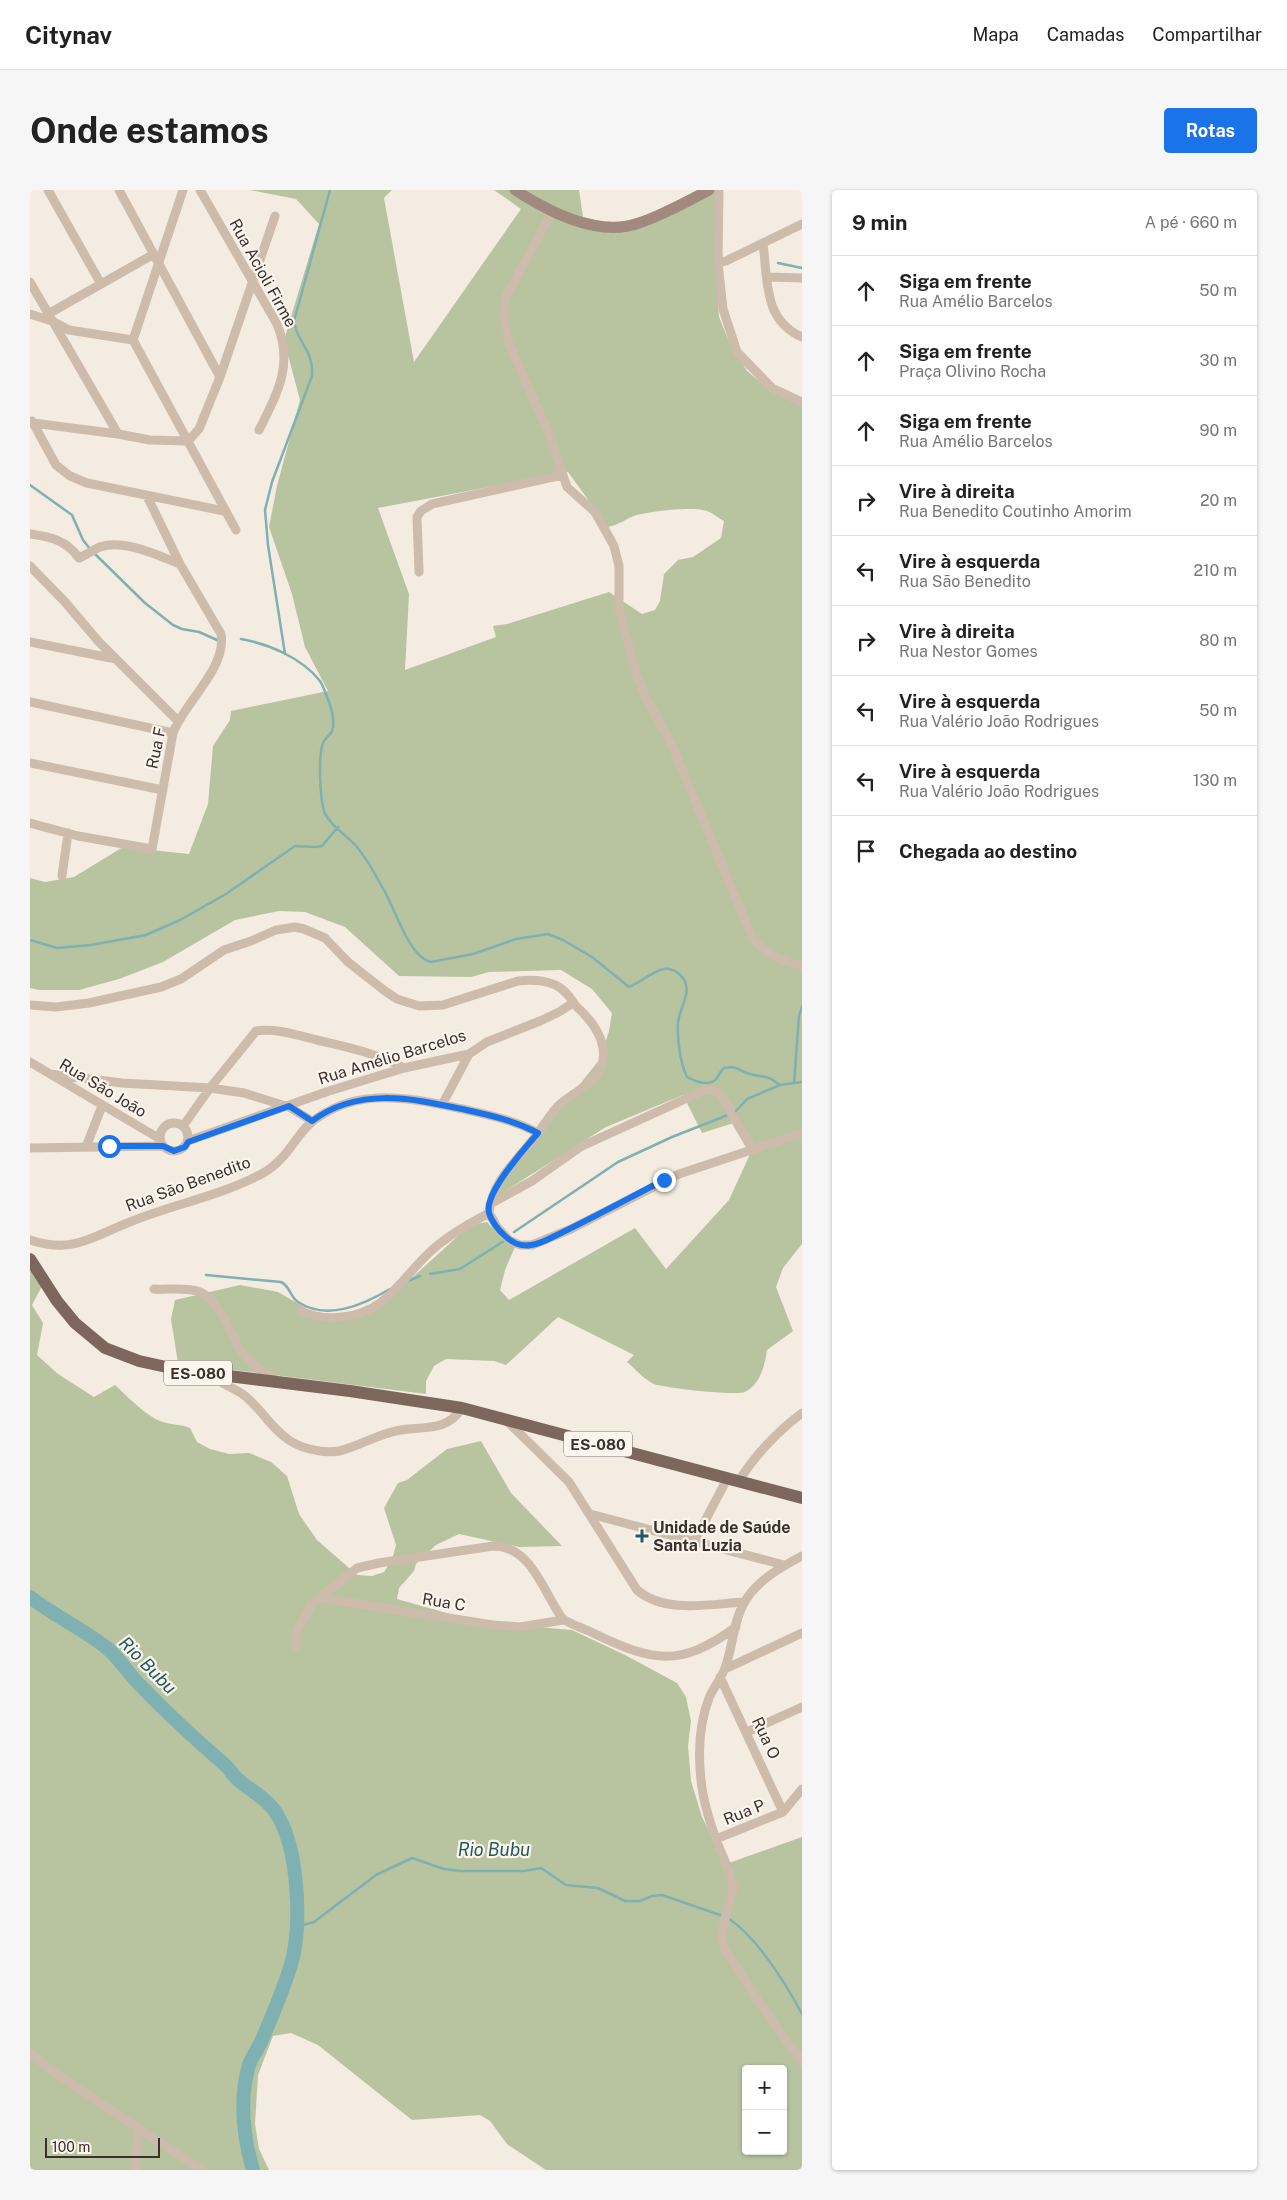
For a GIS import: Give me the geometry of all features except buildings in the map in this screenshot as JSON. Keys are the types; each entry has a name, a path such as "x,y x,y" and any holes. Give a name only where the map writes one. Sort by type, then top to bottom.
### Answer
{"main road":[{"name":"ES-080","path":"30,1260 56,1301 69,1316 106,1348 139,1361 160,1367 462,1408 503,1417 802,1498"}],"street":[{"path":"48,190 101,284"},
{"path":"119,190 220,377"},
{"path":"183,190 156,258 133,340 236,530"},
{"name":"Rua Acioli Firme","path":"200,190 278,324 285,352 283,377 259,430"},
{"path":"515,190 552,212 603,227 621,227 638,224 709,190"},
{"path":"719,190 718,263 723,309 737,352 772,388 802,402"},
{"path":"552,212 506,297 504,317 509,344 547,429 567,487 595,512 614,546 619,566 619,609 637,676 645,696 670,743 752,937 759,947 770,955 802,966"},
{"path":"188,442 199,429 220,377 275,216"},
{"path":"718,263 763,244 802,224"},
{"path":"763,244 771,306 785,328 802,337"},
{"path":"50,318 101,284 156,258"},
{"path":"767,276 802,278"},
{"path":"30,282 118,434"},
{"path":"30,314 50,318 69,330 133,340"},
{"path":"32,421 150,440 188,442"},
{"path":"32,421 44,447 62,471 87,483 224,511"},
{"path":"419,572 418,518 421,511 432,504 562,474"},
{"path":"147,496 180,564"},
{"path":"30,534 62,541 79,558 102,546 117,546 143,551 180,564"},
{"name":"Rua F","path":"68,833 152,849 173,733 178,720 216,662 221,648 221,634 180,564"},
{"path":"30,566 65,602 99,642 178,720"},
{"path":"30,642 116,659"},
{"path":"30,702 173,733"},
{"path":"30,763 163,790"},
{"path":"30,823 68,833 62,876"},
{"path":"30,1005 56,1007 89,1003 161,987 181,979 224,950 276,930 295,927 304,928 325,938 359,972 385,991 408,1003 428,1007 443,1005 504,984 530,979 554,984 564,990 599,1034 603,1046 603,1056 599,1070 593,1079 558,1106 508,1170 493,1193 490,1208 497,1227 509,1240 520,1245 532,1245 571,1229 664,1180 752,1148 802,1133"},
{"name":"Rua Amélio Barcelos","path":"188,1142 329,1091 404,1068 469,1054 487,1042 540,1022 573,1003"},
{"path":"183,1126 210,1088 253,1034 261,1030 276,1030 362,1051 377,1055 404,1068"},
{"path":"442,1105 469,1054"},
{"name":"Rua São João","path":"30,1062 162,1142"},
{"path":"50,1074 122,1083 210,1088 244,1093 289,1106 312,1121"},
{"path":"301,1311 324,1318 336,1318 351,1316 378,1306 389,1297 433,1249 490,1208 580,1148 705,1090 716,1091 720,1094 752,1148"},
{"name":"Rua São Benedito","path":"30,1240 54,1246 75,1244 148,1215 251,1179 282,1159 312,1121 337,1107 366,1098 400,1097 442,1105 511,1120 538,1133"},
{"path":"86,1147 102,1106"},
{"path":"30,1148 86,1147 162,1142 174,1151 185,1147 188,1142 188,1136 183,1126 172,1123 162,1129 162,1142"},
{"path":"154,1289 193,1291 206,1296 218,1310 247,1358 254,1366 279,1382"},
{"path":"209,1374 222,1384 235,1389 248,1398 284,1437 322,1452 338,1451 388,1432 433,1428 456,1416 462,1408"},
{"path":"695,1540 732,1480 762,1447 783,1427 802,1413"},
{"path":"503,1417 569,1482 637,1590 652,1601 679,1605 744,1602"},
{"path":"590,1514 695,1540 784,1565"},
{"path":"296,1647 296,1632 312,1604 353,1570 364,1566 501,1546 510,1548 524,1558 552,1598 563,1620 631,1650 664,1657 703,1649 736,1627"},
{"path":"802,1556 784,1565 759,1585 744,1602 722,1673 710,1697 704,1715 700,1749 701,1781 716,1839 732,1881 721,1939 724,1948 756,1998 802,2062"},
{"name":"Rua C","path":"320,1598 494,1626 520,1627 563,1620"},
{"path":"722,1673 802,1633"},
{"name":"Rua O","path":"722,1673 783,1812"},
{"path":"747,1732 802,1706"},
{"name":"Rua P","path":"716,1839 783,1812 802,1789"},
{"path":"30,2054 77,2088 203,2170"},
{"path":"135,2170 138,2128"}],"green space":[{"path":"250,190 392,190 384,198 414,362 521,209 494,190 579,190 583,217 610,223 626,221 650,214 698,190 715,190 716,273 719,317 728,339 747,371 772,392 802,404 802,1244 783,1268 776,1287 793,1331 767,1350 765,1362 758,1380 745,1392 700,1391 654,1384 627,1362 634,1355 558,1317 506,1365 494,1361 446,1359 434,1366 426,1381 426,1394 178,1363 171,1319 175,1300 240,1285 278,1292 316,1314 343,1315 380,1307 470,1225 487,1222 503,1240 515,1247 505,1270 500,1290 509,1300 635,1228 666,1269 729,1200 751,1152 740,1121 702,1133 683,1095 606,1127 494,1198 502,1182 600,1059 609,1031 612,1013 592,989 561,970 489,972 471,977 399,976 345,927 305,912 279,911 235,920 163,962 119,979 79,990 39,990 30,988 30,878 45,882 74,877 123,847 189,854 208,804 213,746 230,720 231,711 328,691 305,647 292,594 269,527 277,486 300,400 284,340 319,224 296,199","holes":["568,472 608,527 637,515 683,509 707,511 724,521 721,538 693,557 678,560 664,574 660,601 655,610 642,614 609,592 507,624 493,626 496,637 405,670 409,594 378,508"]},
{"path":"30,1266 42,1286 32,1305 43,1323 37,1355 58,1374 94,1397 115,1385 157,1420 190,1428 197,1442 210,1449 229,1454 249,1453 271,1462 287,1476 299,1514 317,1540 357,1575 372,1576 384,1572 392,1560 396,1545 384,1508 398,1483 407,1480 447,1449 481,1441 511,1493 562,1546 519,1547 459,1534 436,1545 416,1564 414,1571 399,1588 397,1599 478,1622 572,1630 625,1655 677,1683 686,1697 691,1721 688,1746 691,1781 702,1817 726,1864 802,1837 802,2170 546,2170 507,2144 490,2121 480,2115 412,2120 318,2045 291,2033 273,2036 258,2075 255,2124 259,2149 269,2170 30,2170"}],"waterway":[{"path":"285,654 268,545 265,510 272,482 312,376 308,352 298,335 294,321 330,190"},
{"path":"778,263 802,268"},
{"path":"30,485 72,515 83,540 90,549"},
{"path":"94,553 145,603 173,625 182,629 199,632 217,640"},
{"path":"241,639 263,644 284,653 304,665 320,681 330,705 333,721 333,728 323,743 320,757 324,811 330,821 365,857 410,943 423,959 431,962 473,954 516,939 548,934 563,940 592,957 629,987 660,970 671,969 683,979 687,991 678,1023 681,1058 687,1077 697,1082 710,1083 716,1079 724,1068 733,1067 746,1073 768,1078 780,1085"},
{"path":"30,940 57,948 91,945 146,935 180,920 226,894 295,846 322,846 338,827"},
{"path":"794,1083 799,1016 802,1006"},
{"path":"735,1112 747,1099 780,1085 802,1082"},
{"path":"514,1232 618,1162 672,1137 728,1115"},
{"path":"430,1274 460,1269 504,1241"},
{"path":"206,1275 281,1282 298,1302 309,1308 321,1310 345,1309 390,1289"},
{"path":"408,1281 420,1276"},
{"name":"Rio Bubu","path":"30,1597 108,1649 171,1716 226,1766 241,1783 270,1805 285,1831 291,1850 297,1892 296,1935 286,1980 261,2042 249,2065 246,2078 243,2105 245,2131 253,2170"},
{"name":"Rio Bubu","path":"296,1927 314,1922 376,1875 412,1858 444,1869 460,1871 524,1871 541,1868 566,1885 598,1888 625,1901 640,1901 652,1896 662,1895 723,1916"},
{"name":"Rio Bubu","path":"728,1918 739,1926 760,1949 779,1975 802,2014"}],"place":[{"name":"Unidade de Saúde Santa Luzia","path":"642,1536"}],"route":[{"path":"109,1146 163,1146 168,1150 180,1150 188,1142 289,1106 312,1121 337,1107 366,1098 400,1097 498,1116 538,1133 508,1170 493,1193 489,1208 489,1213 501,1232 509,1240 527,1246 571,1229 664,1180"}]}
